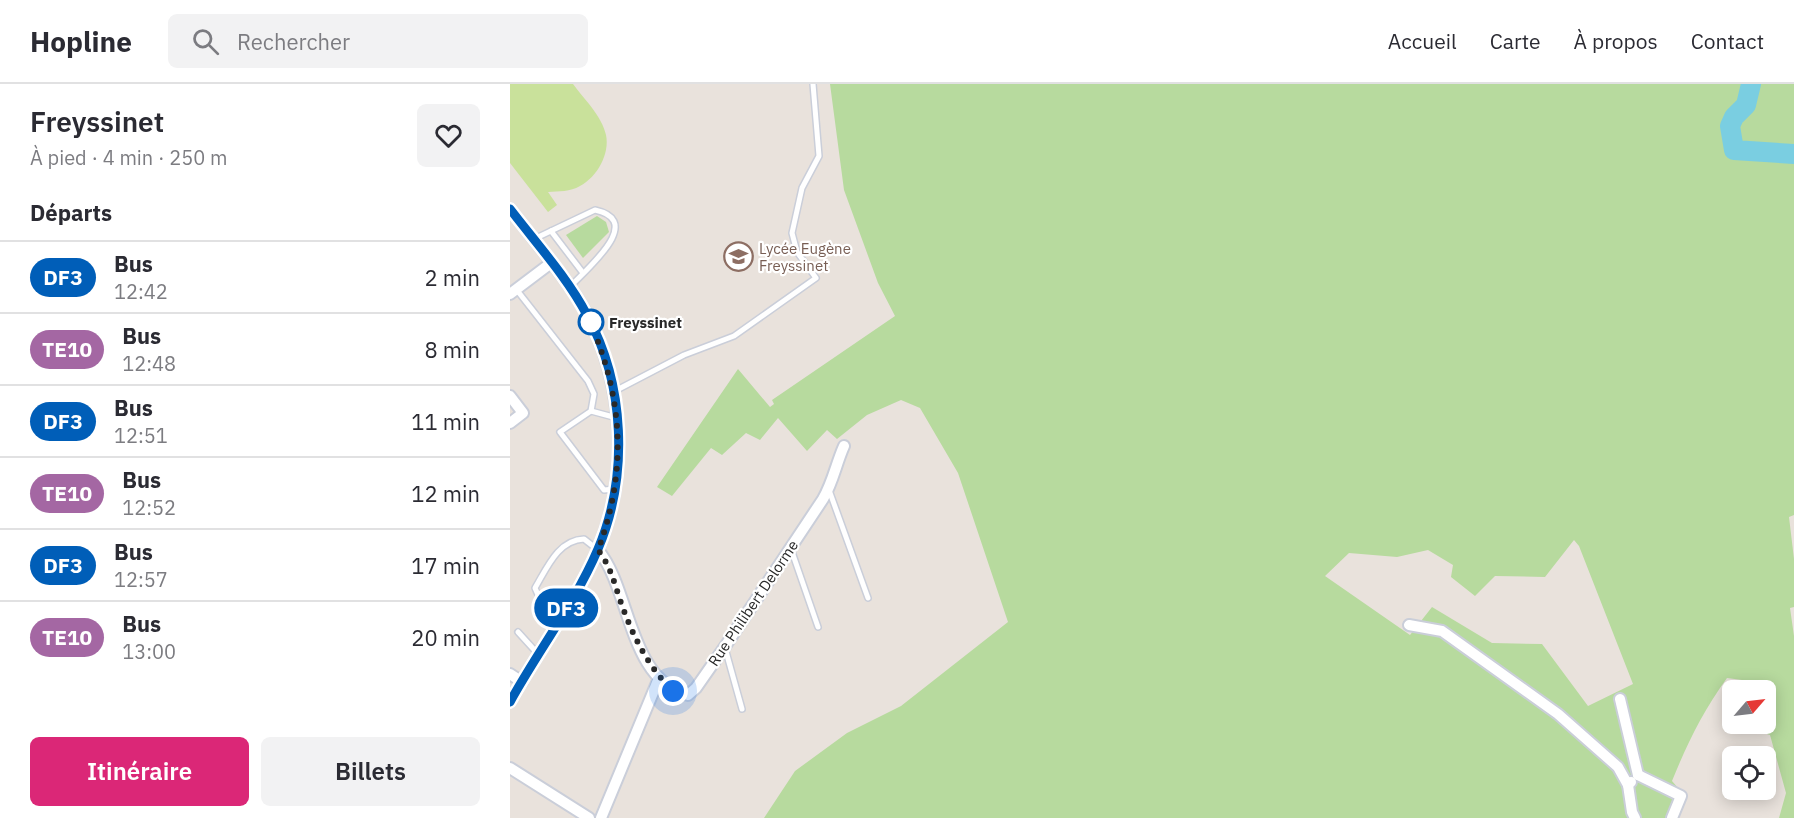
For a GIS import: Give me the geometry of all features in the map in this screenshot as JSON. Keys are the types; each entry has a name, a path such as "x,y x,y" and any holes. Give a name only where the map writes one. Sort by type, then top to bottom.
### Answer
{"street":[{"path":"510,209 570,288 588,317 602,348 617,418 618,454 615,489 608,521 598,550 562,616 511,698"},
{"path":"513,291 551,263"},
{"path":"510,396 523,413 510,423"},
{"name":"Rue Philibert Delorme","path":"598,550 609,565 631,630 659,678 673,691 688,695 696,688 724,647 829,488 844,446"},
{"path":"1409,625 1442,630 1558,714 1618,767 1628,785 1635,818"},
{"path":"510,674 522,682"},
{"path":"601,818 659,678"},
{"path":"1620,699 1638,775"},
{"path":"510,768 589,818"},
{"path":"1628,785 1638,775"},
{"path":"1638,775 1681,796 1672,818"}],"lane":[{"path":"613,392 684,355 734,336 816,278 792,243 802,188 819,156 813,84"},
{"path":"534,240 595,210 609,214 616,223 615,237 570,288"},
{"path":"551,231 583,273"},
{"path":"513,291 588,381 594,394 591,411 560,432 604,489 615,489"},
{"path":"591,411 617,418"},
{"path":"829,488 868,598"},
{"path":"562,616 539,597 535,588 556,552 574,539 584,539 598,550"},
{"path":"790,547 818,627"},
{"path":"518,632 538,654"},
{"path":"724,647 742,709"}],"green space":[{"path":"510,84 573,84 597,114 604,128 606,150 597,171 576,188 548,192 557,205 548,212 510,163"},
{"path":"830,84 1794,84 1794,515 1789,517 1794,559 1794,607 1790,608 1794,636 1794,818 1779,818 1786,793 1776,757 1776,746 1773,746 1770,735 1767,734 1776,734 1776,680 1727,678 1722,680 1722,685 1696,728 1672,781 1685,796 1675,818 764,818 795,771 847,733 901,706 1008,622 958,473 920,408 901,400 867,415 837,439 827,430 807,451 778,418 760,440 746,433 722,455 711,448 672,496 657,487 738,369 770,407 774,404 772,400 895,316 878,283 844,190","holes":["1574,540 1579,546 1633,684 1588,706 1542,644 1492,643 1432,607 1410,635 1325,576 1349,553 1397,557 1428,550 1453,565 1451,577 1475,596 1495,576 1545,577"]},
{"path":"597,216 606,222 609,232 583,258 566,235"}],"waterway":[{"path":"1751,84 1746,105 1734,117 1730,126 1734,150 1794,154"}],"bus line":[{"name":"DF3","path":"510,209 576,295 602,348 610,374 617,418 618,454 615,489 608,521 598,550 562,616 510,702"}],"place":[{"name":"Lycée Eugène Freyssinet","path":"738,257"},
{"name":"Freyssinet","path":"591,322"}],"route":[{"path":"591,322 588,317 602,348 610,374 617,418 618,454 615,489 608,521 598,550 609,565 631,630 659,678 673,691"}]}
